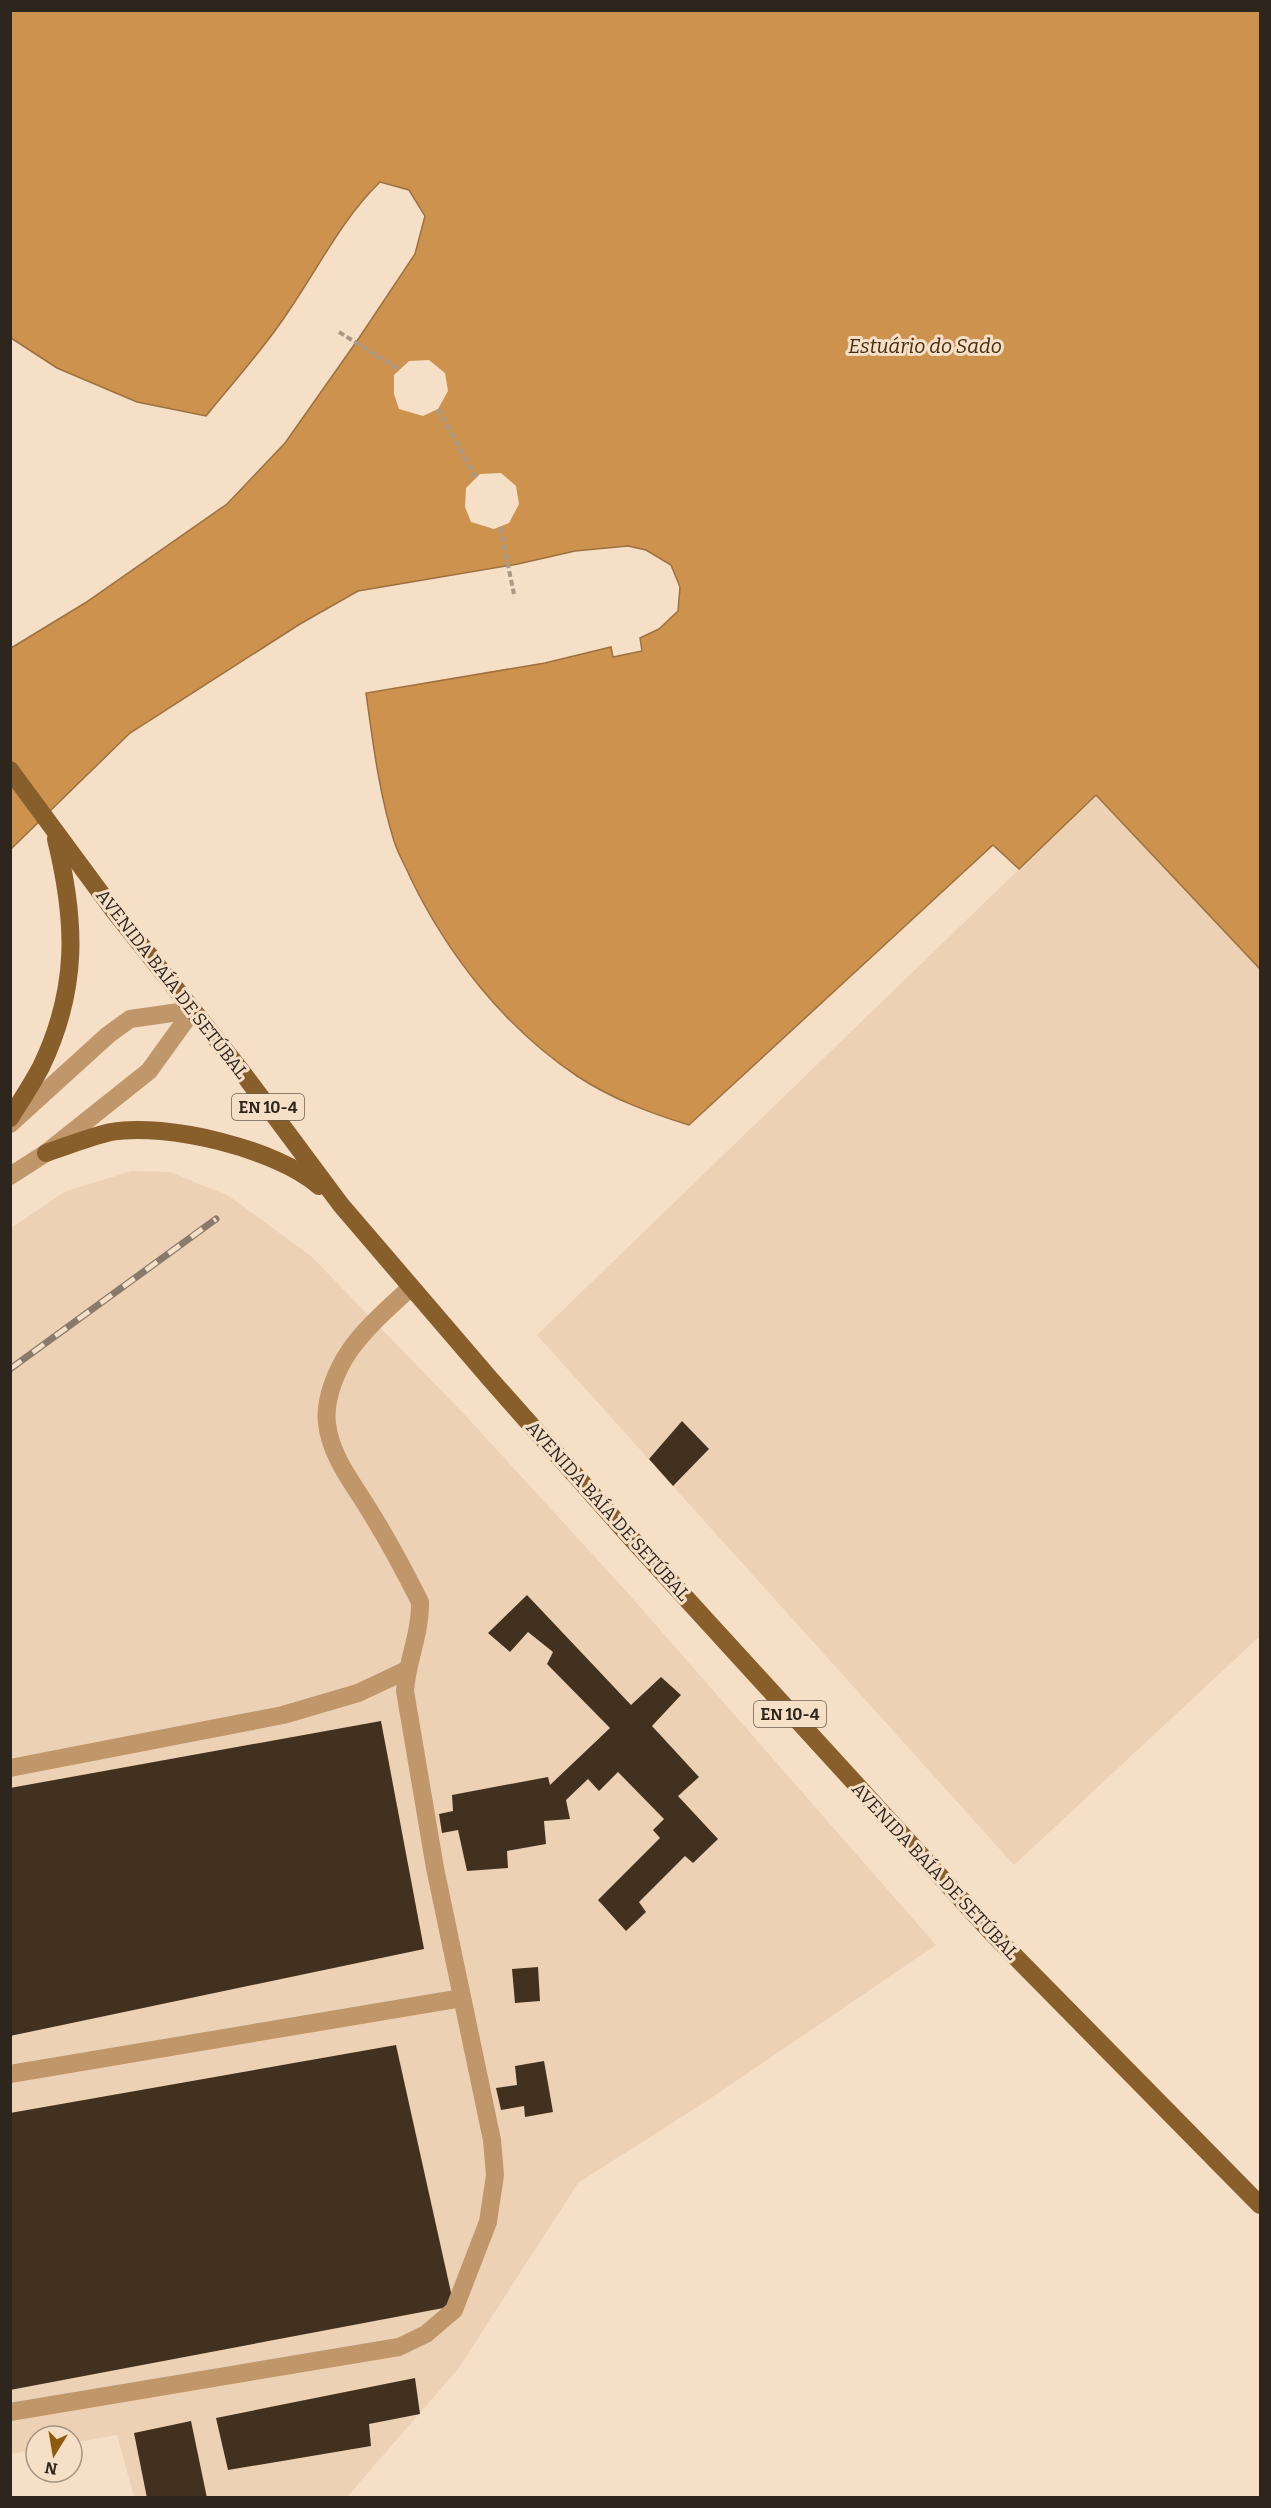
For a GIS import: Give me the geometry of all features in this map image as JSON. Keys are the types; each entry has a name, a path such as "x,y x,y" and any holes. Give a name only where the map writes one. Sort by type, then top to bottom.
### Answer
{"main road":[{"name":"AVENIDA BAÍA DE SETÚBAL","path":"10,770 54,831 341,1205 411,1287 615,1521 835,1764 991,1932 1260,2205"},
{"path":"10,1118 41,1067 60,1016 69,975 72,937 68,897 54,831"},
{"path":"46,1153 112,1132 154,1132 198,1137 255,1151 307,1176 341,1205"}],"street":[{"path":"10,1124 108,1035 130,1019 193,1010"},
{"path":"10,1176 46,1153 149,1071 193,1010"},
{"path":"10,2412 399,2347 426,2334 453,2310 488,2222 495,2175 492,2140 462,1998 408,1718 405,1691 406,1670 421,1621 420,1602 343,1468 330,1439 327,1421 328,1403 335,1378 350,1350 374,1322 411,1287"},
{"path":"10,1768 283,1715 358,1693 406,1670"},
{"path":"10,2074 462,1998"}],"path":[{"path":"339,332 400,370"},
{"path":"438,410 476,478"},
{"path":"500,527 514,594"}],"shaded area":[{"path":"1096,795 1260,969 1260,1636 1014,1865 537,1335"},
{"path":"132,1171 170,1172 229,1196 312,1257 465,1415 626,1591 936,1945 705,2102 578,2183 458,2369 347,2497 134,2497 117,2435 84,2441 84,2424 24,2424 24,2451 11,2454 11,1228 66,1191"}],"water":[{"name":"Estuário do Sado","path":"11,11 1260,11 1260,969 1096,795 1019,869 993,845 689,1125 631,1105 577,1076 526,1036 503,1013 461,962 426,907 394,841 377,768 366,693 545,663 611,647 613,657 642,651 640,638 659,629 678,611 680,587 671,565 646,550 628,546 575,551 518,564 358,591 300,624 130,733 11,849 11,648 85,603 227,504 285,443 359,338 415,254 425,216 409,190 380,182 342,228 279,326 206,416 137,402 57,368 11,338"}],"pier":[{"path":"429,360 445,373 448,391 438,409 423,416 399,409 394,394 394,375 409,361"},
{"path":"501,473 516,486 519,504 509,523 494,529 471,522 465,507 466,488 480,474"}],"building":[{"path":"682,1421 709,1449 673,1486 649,1459"},
{"path":"527,1595 631,1705 661,1677 681,1695 652,1726 699,1777 678,1796 718,1839 693,1863 685,1856 639,1902 646,1912 626,1931 598,1900 660,1838 653,1830 664,1819 618,1772 599,1791 588,1779 566,1800 570,1819 544,1821 546,1844 507,1851 508,1868 467,1871 458,1830 442,1833 439,1814 453,1811 452,1795 548,1777 550,1785 610,1728 547,1664 553,1652 528,1632 510,1652 488,1633"},
{"path":"381,1721 424,1949 10,2036 10,1788"},
{"path":"538,1967 540,2001 515,2003 512,1969"},
{"path":"396,2045 454,2306 10,2390 10,2113"},
{"path":"544,2061 553,2112 525,2117 524,2106 501,2110 496,2088 517,2085 515,2066"},
{"path":"415,2378 420,2414 369,2424 371,2446 228,2470 216,2418"},
{"path":"191,2421 207,2498 147,2498 134,2433"}],"railway":[{"path":"10,1369 216,1219"}]}
